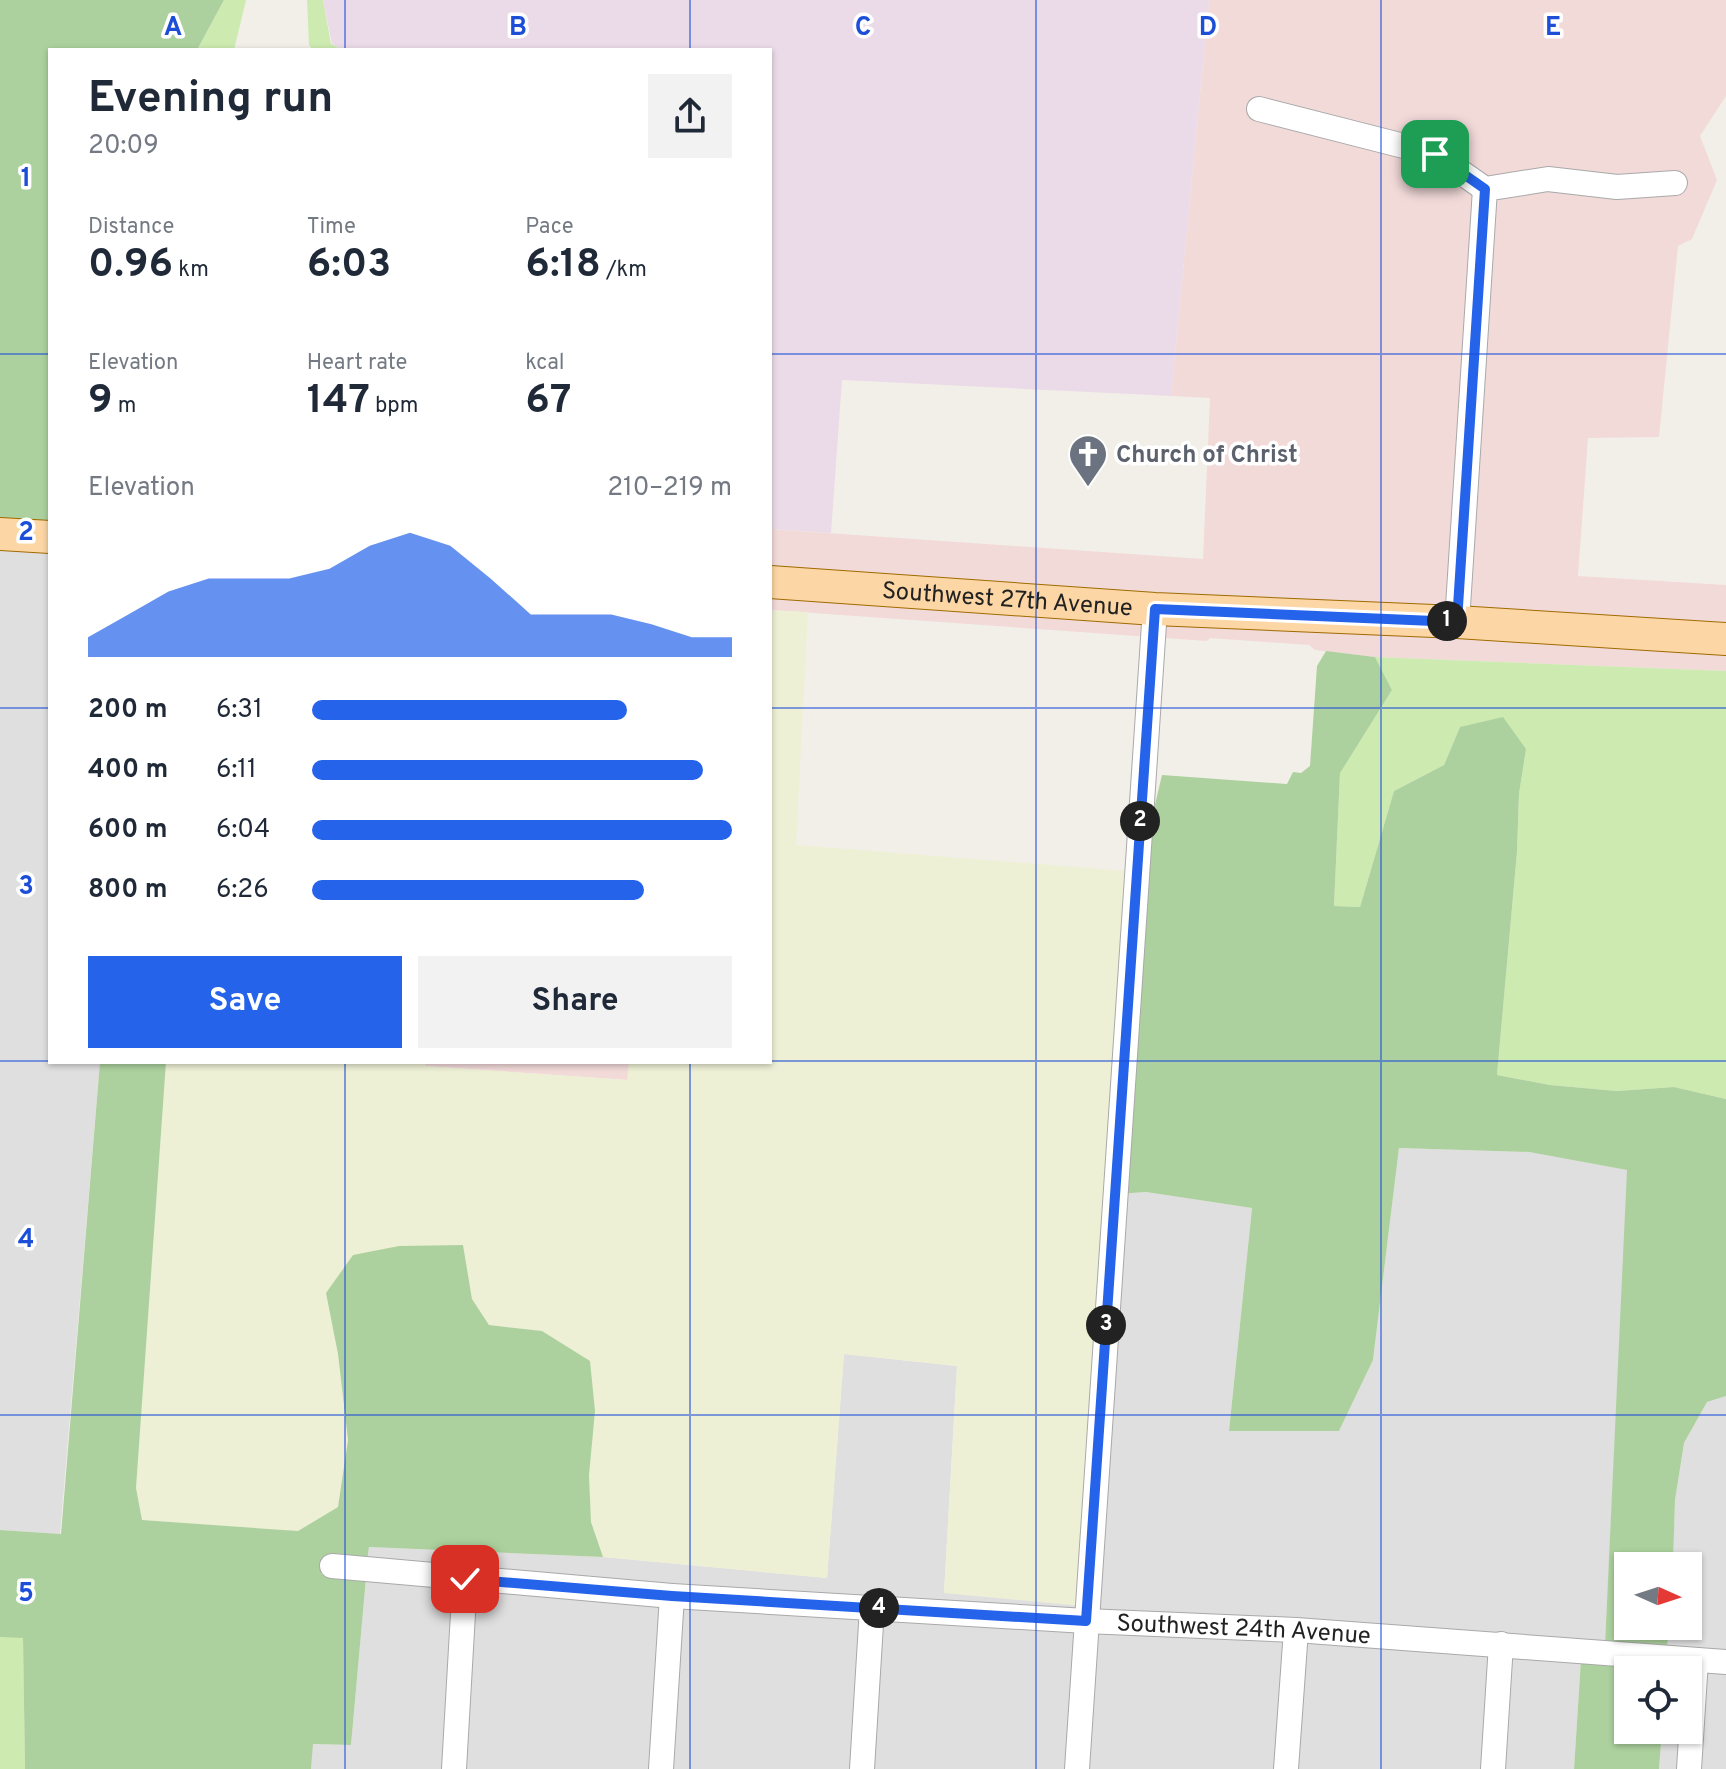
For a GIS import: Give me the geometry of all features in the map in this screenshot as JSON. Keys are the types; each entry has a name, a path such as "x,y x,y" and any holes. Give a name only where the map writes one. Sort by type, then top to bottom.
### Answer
{"main road":[{"path":"0,534 48,537"},
{"name":"Southwest 27th Avenue","path":"772,582 1155,609 1457,622 1726,639"}],"street":[{"path":"1259,109 1435,154 1485,189 1548,179 1617,187 1675,183"},
{"path":"1457,622 1485,189"},
{"path":"1077,1769 1155,609"},
{"name":"Southwest 24th Avenue","path":"332,1566 672,1596 1086,1621 1296,1630 1647,1656"},
{"path":"454,1769 465,1579"},
{"path":"661,1769 672,1596"},
{"path":"862,1769 872,1608"},
{"path":"1286,1769 1296,1630"},
{"path":"1493,1769 1501,1644"},
{"name":"Southwest 24th Avenue","path":"1702,1660 1726,1662"},
{"path":"1689,1769 1691,1744"}],"shaded area":[{"path":"323,0 1209,0 1171,396 842,380 831,533 772,529 772,48 339,48 332,44"},
{"path":"1209,0 1726,0 1726,96 1700,136 1717,180 1692,239 1678,246 1659,437 1588,438 1578,576 1726,585 1726,631 772,574 772,529 1203,559 1210,398 1171,396"},
{"path":"0,547 48,554 48,1064 100,1064 60,1534 0,1530"},
{"path":"772,591 1726,648 1726,671 1375,657 1315,650 1309,645 1210,638 1207,641 772,610"},
{"path":"425,1064 629,1064 628,1080"},
{"path":"1399,1148 1529,1152 1628,1170 1605,1644 672,1588 367,1561 369,1547 603,1557 827,1578 844,1354 957,1366 944,1593 1117,1194 1146,1192 1252,1208 1229,1431 1339,1431 1373,1360"},
{"path":"1726,1396 1726,1653 1667,1649 1668,1640 1702,1640 1702,1552 1673,1552 1675,1500 1684,1443 1707,1402"},
{"path":"366,1578 455,1587 445,1769 311,1769 312,1744 351,1745"},
{"path":"475,1589 661,1604 651,1769 464,1769"},
{"path":"681,1605 862,1616 852,1769 671,1769"},
{"path":"881,1617 1076,1629 1067,1769 872,1769"},
{"path":"1095,1630 1285,1638 1276,1769 1087,1769"},
{"path":"1305,1639 1490,1652 1483,1769 1296,1769"},
{"path":"1510,1654 1581,1659 1574,1769 1502,1769"},
{"path":"1705,1669 1726,1670 1726,1769 1699,1769"},
{"path":"1661,1744 1681,1744 1679,1769 1659,1769"}],"green space":[{"path":"0,0 224,0 198,48 48,48 48,529 0,526"},
{"path":"224,0 246,0 234,48 198,48"},
{"path":"307,0 323,0 331,44 339,48 311,48"},
{"path":"772,610 808,612 796,845 1139,872 1082,1606 944,1593 957,1366 844,1354 827,1578 603,1557 591,1522 589,1475 542,1331 489,1325 472,1299 463,1245 326,1293 338,1354 348,1440 338,1507 298,1531 142,1520 136,1488 166,1064 426,1064 627,1080 629,1064 772,1064"},
{"path":"1326,651 1375,657 1392,690 1340,773 1334,906 1360,907 1394,791 1444,765 1460,727 1503,717 1526,749 1519,794 1517,852 1497,1075 1550,1085 1617,1091 1674,1087 1726,1099 1726,1396 1707,1402 1684,1443 1675,1500 1673,1552 1614,1552 1614,1640 1668,1640 1667,1649 1605,1644 1627,1170 1529,1152 1399,1148 1373,1360 1339,1431 1229,1431 1252,1208 1146,1192 1117,1194 1139,872 1162,775 1287,784 1293,772 1301,773 1310,766 1317,666"},
{"path":"1375,657 1726,671 1726,1099 1674,1087 1617,1091 1550,1085 1497,1075 1517,852 1519,794 1526,749 1460,727 1444,765 1394,791 1360,907 1334,906 1340,772 1392,690"},
{"path":"100,1064 166,1064 136,1488 142,1520 298,1531 338,1507 348,1440 338,1354 326,1293 353,1255 399,1246 463,1245 472,1299 489,1325 542,1331 590,1361 595,1411 589,1475 591,1522 603,1557 369,1547 367,1561 323,1557 321,1574 366,1578 351,1745 313,1744 311,1769 25,1769 23,1638 0,1637 0,1530 61,1534"},
{"path":"0,1637 23,1637 25,1769 0,1769"},
{"path":"1581,1659 1614,1662 1614,1744 1661,1744 1659,1769 1574,1769"}],"place":[{"name":"Church of Christ","path":"1088,488"}],"route":[{"path":"465,1579 672,1596 1086,1621 1155,609 1457,622 1485,189 1435,154"}]}
